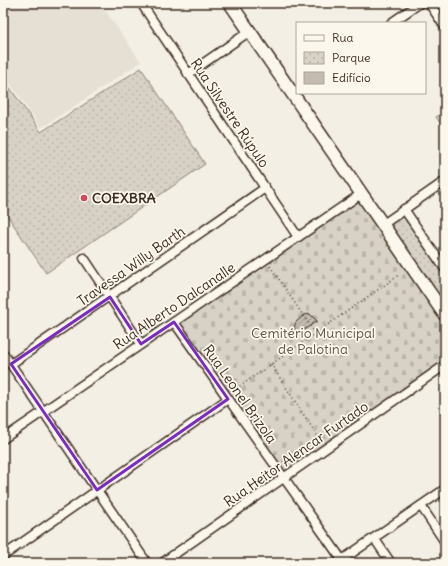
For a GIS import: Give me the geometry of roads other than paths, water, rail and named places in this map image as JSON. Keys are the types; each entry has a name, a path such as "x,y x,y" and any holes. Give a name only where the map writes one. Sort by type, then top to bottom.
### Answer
{"main road":[{"path":"230,3 445,315"}],"street":[{"name":"Rua Silvestre Rúpulo","path":"140,3 298,237"},
{"path":"392,22 420,3"},
{"path":"428,3 445,27"},
{"path":"188,74 250,32"},
{"path":"382,225 445,181"},
{"name":"Travessa Willy Barth","path":"11,364 110,297 265,188"},
{"name":"Rua Alberto Dalcanalle","path":"3,439 361,194"},
{"path":"404,209 445,269"},
{"path":"84,258 141,344"},
{"name":"Rua Leonel Brizola","path":"174,322 340,562"},
{"path":"3,353 147,563"},
{"name":"Rua Heitor Alencar Furtado","path":"162,563 445,365"},
{"path":"8,563 3,556 228,399"},
{"path":"340,562 445,489"},
{"path":"421,506 445,542"},
{"path":"374,538 391,563"}],"place":[{"name":"COEXBRA","path":"84,198"}],"park label":[{"name":"Cemitério Municipal de Palotina","path":"313,342"}]}
